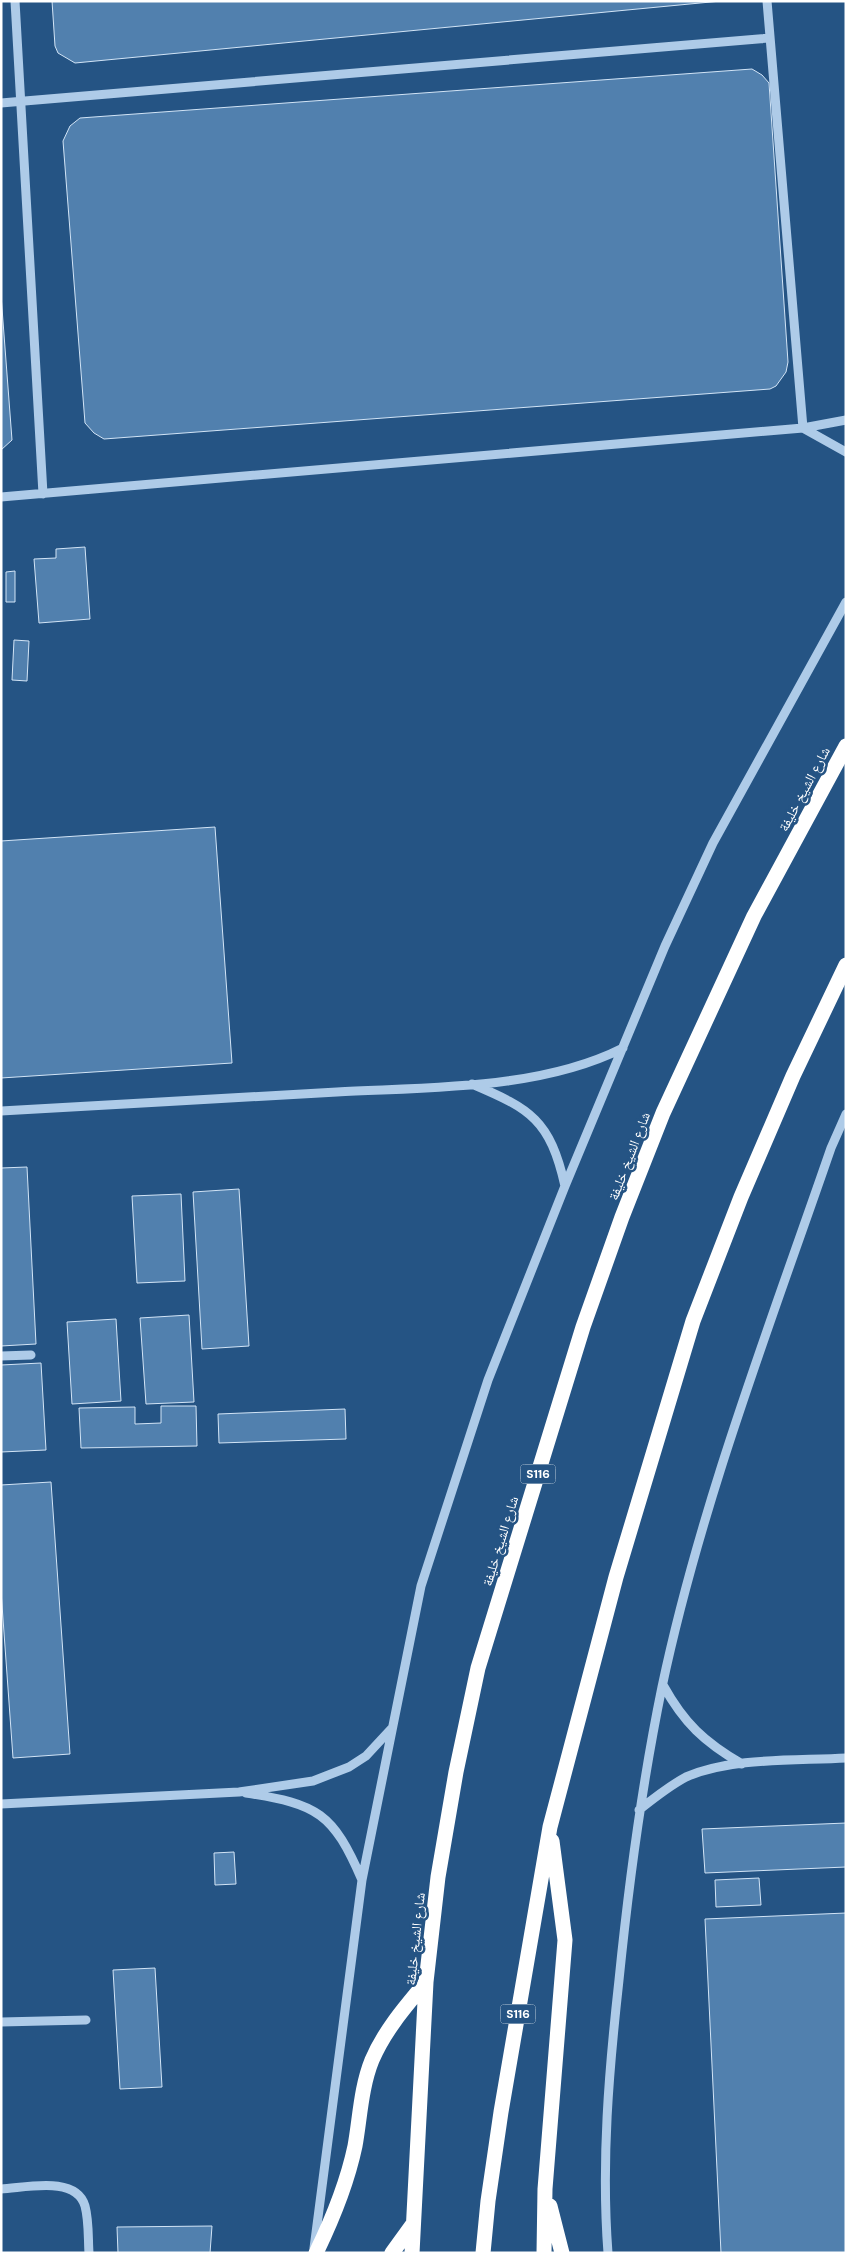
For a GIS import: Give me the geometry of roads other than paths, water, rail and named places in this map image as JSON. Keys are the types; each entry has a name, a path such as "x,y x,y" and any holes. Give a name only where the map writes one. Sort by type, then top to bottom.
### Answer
{"highway":[{"name":"شارع الشيخ خليفة","path":"412,2253 426,1982 438,1876 456,1772 478,1668 583,1327 622,1217 663,1113 754,916 846,746"},
{"name":"S116","path":"483,2253 488,2201 501,2112 550,1827 616,1577 693,1321 741,1197 786,1093 846,965"},
{"path":"544,2253 545,2189 565,1940 550,1827"},
{"path":"315,2253 332,2220 349,2170 364,2088 372,2062 384,2037 399,2013 426,1982"},
{"path":"545,2189 562,2253"},
{"path":"392,2253 413,2224"}],"street":[{"path":"15,1 43,494"},
{"path":"767,1 803,428"},
{"path":"1,103 770,38"},
{"path":"1,497 803,428 846,420"},
{"path":"803,428 846,452"},
{"path":"315,2253 362,1880 421,1586 488,1380 564,1186 665,946 713,843 846,602"},
{"path":"1,1111 472,1084 571,1069 598,1061 623,1048"},
{"path":"472,1084 510,1100 531,1115 547,1134 558,1157 564,1186"},
{"path":"608,2253 607,2140 614,2029 639,1810 663,1685 689,1578 718,1480 831,1148 846,1114"},
{"path":"1,1356 31,1355"},
{"path":"663,1685 676,1710 695,1732 718,1750 742,1764"},
{"path":"1,1804 239,1792 313,1781 349,1767 366,1756 392,1727"},
{"path":"639,1810 661,1792 686,1777 714,1768 742,1764 846,1758"},
{"path":"239,1792 285,1799 302,1804 318,1813 332,1825 343,1839 362,1880"},
{"path":"1,2022 86,2020"},
{"path":"1,2189 60,2186 71,2189 85,2205 89,2253"}]}
